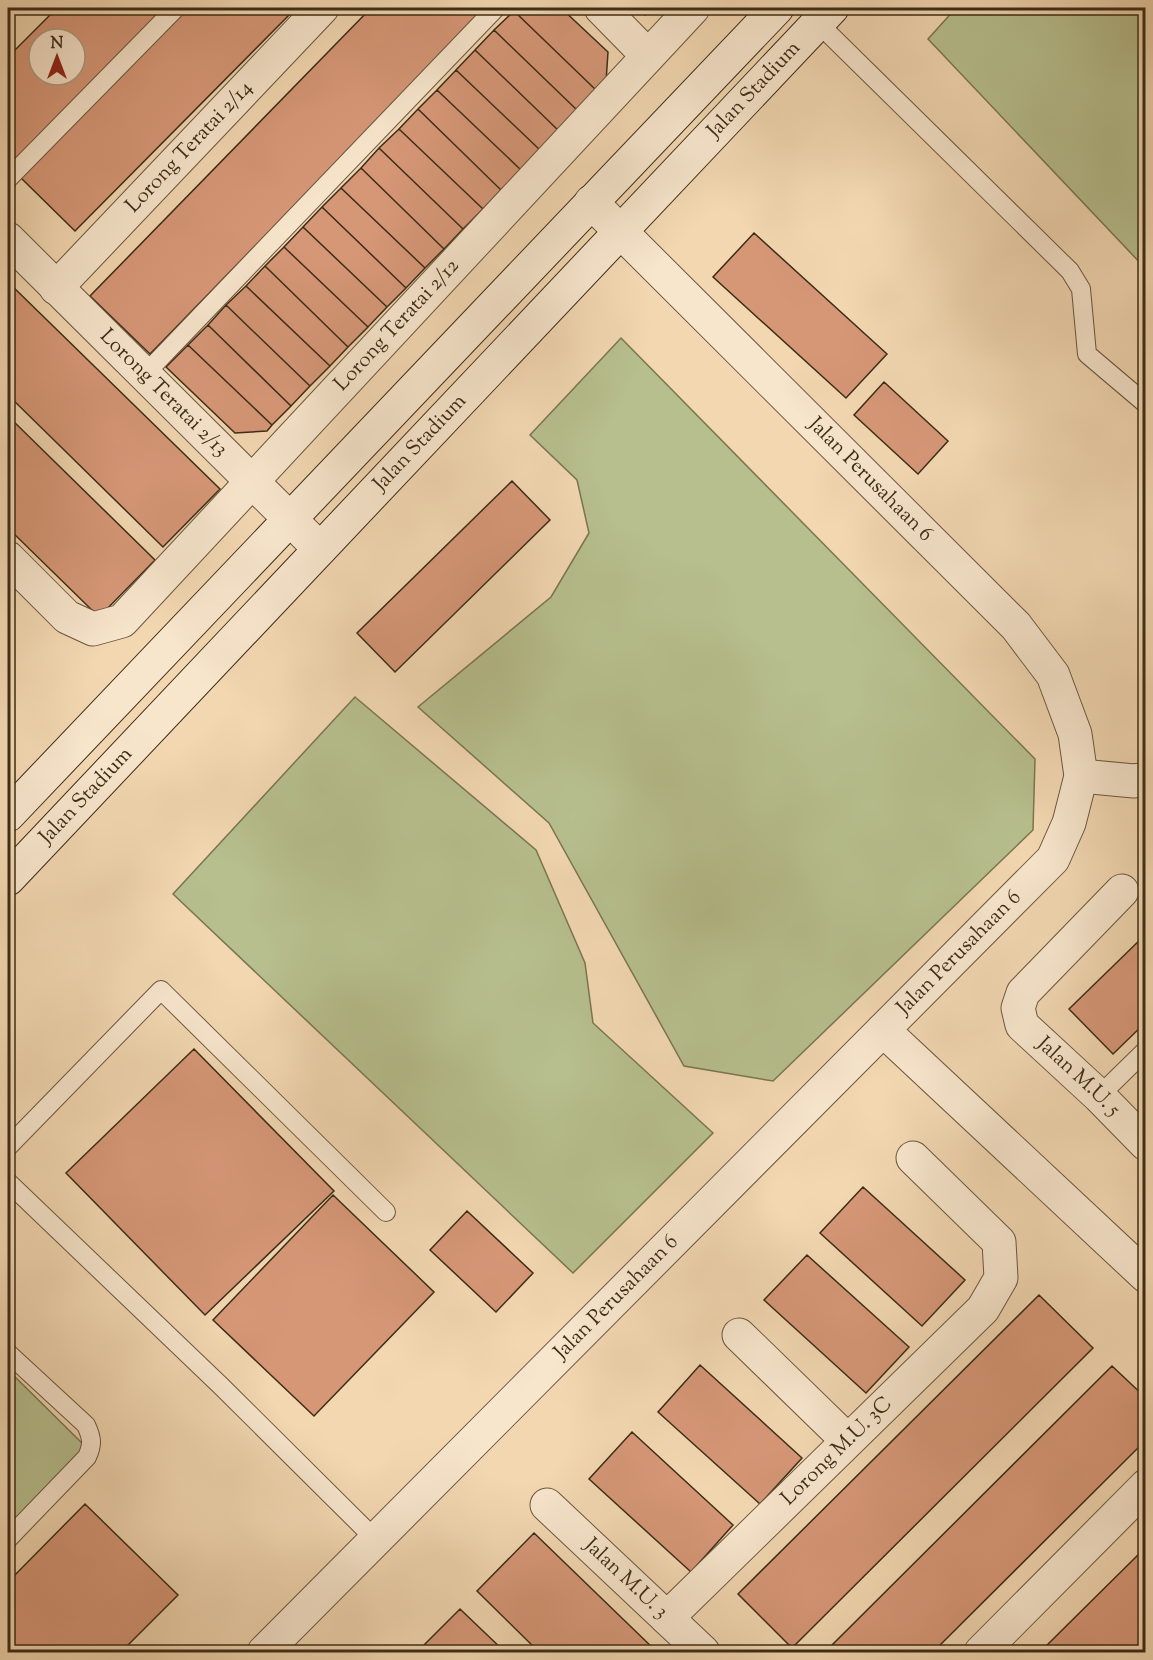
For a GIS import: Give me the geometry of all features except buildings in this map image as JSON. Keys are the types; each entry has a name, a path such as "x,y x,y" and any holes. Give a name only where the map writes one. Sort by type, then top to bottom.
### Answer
{"street":[{"name":"Lorong Teratai 2/14","path":"56,288 322,8"},
{"path":"601,8 648,56"},
{"name":"Lorong Teratai 2/12","path":"8,558 67,617 93,629 122,621 693,8"},
{"name":"Jalan Stadium","path":"8,815 777,8"},
{"name":"Jalan Stadium","path":"8,879 622,233 826,12"},
{"name":"Jalan Perusahaan 6","path":"264,1653 1053,860 1069,823 1081,776 1075,734 1053,675 1016,626 591,202"},
{"name":"Lorong Teratai 2/13","path":"8,239 320,549"},
{"path":"1081,776 1134,781 1146,779"},
{"path":"8,826 34,851"},
{"name":"Jalan M.U. 5","path":"1122,891 1023,993 1018,1008 1022,1025 1099,1095 1146,1144"},
{"path":"884,1030 1146,1276"},
{"name":"Lorong M.U. 3C","path":"667,1618 847,1440 983,1310 1001,1278 999,1242 913,1158"},
{"path":"739,1335 847,1440"},
{"path":"981,1653 1146,1486"},
{"name":"Jalan M.U. 3","path":"547,1504 704,1653"}],"lane":[{"path":"8,179 176,8"},
{"path":"144,375 495,8"},
{"path":"826,12 1070,271 1081,289 1087,354 1146,404"},
{"path":"8,1147 161,990 386,1212"},
{"path":"1099,1095 1146,1050"},
{"path":"8,1182 221,1386 376,1540"},
{"path":"8,1353 86,1425 92,1437 92,1446 87,1457 8,1539"}],"green space":[{"path":"956,8 1145,8 1145,268 928,39"},
{"path":"621,338 1035,759 1033,830 773,1081 684,1066 549,823 418,707 551,597 589,533 577,480 530,435"},
{"path":"355,697 536,850 585,963 593,1023 713,1133 573,1273 173,894"},
{"path":"8,1370 88,1449 8,1531"}]}
